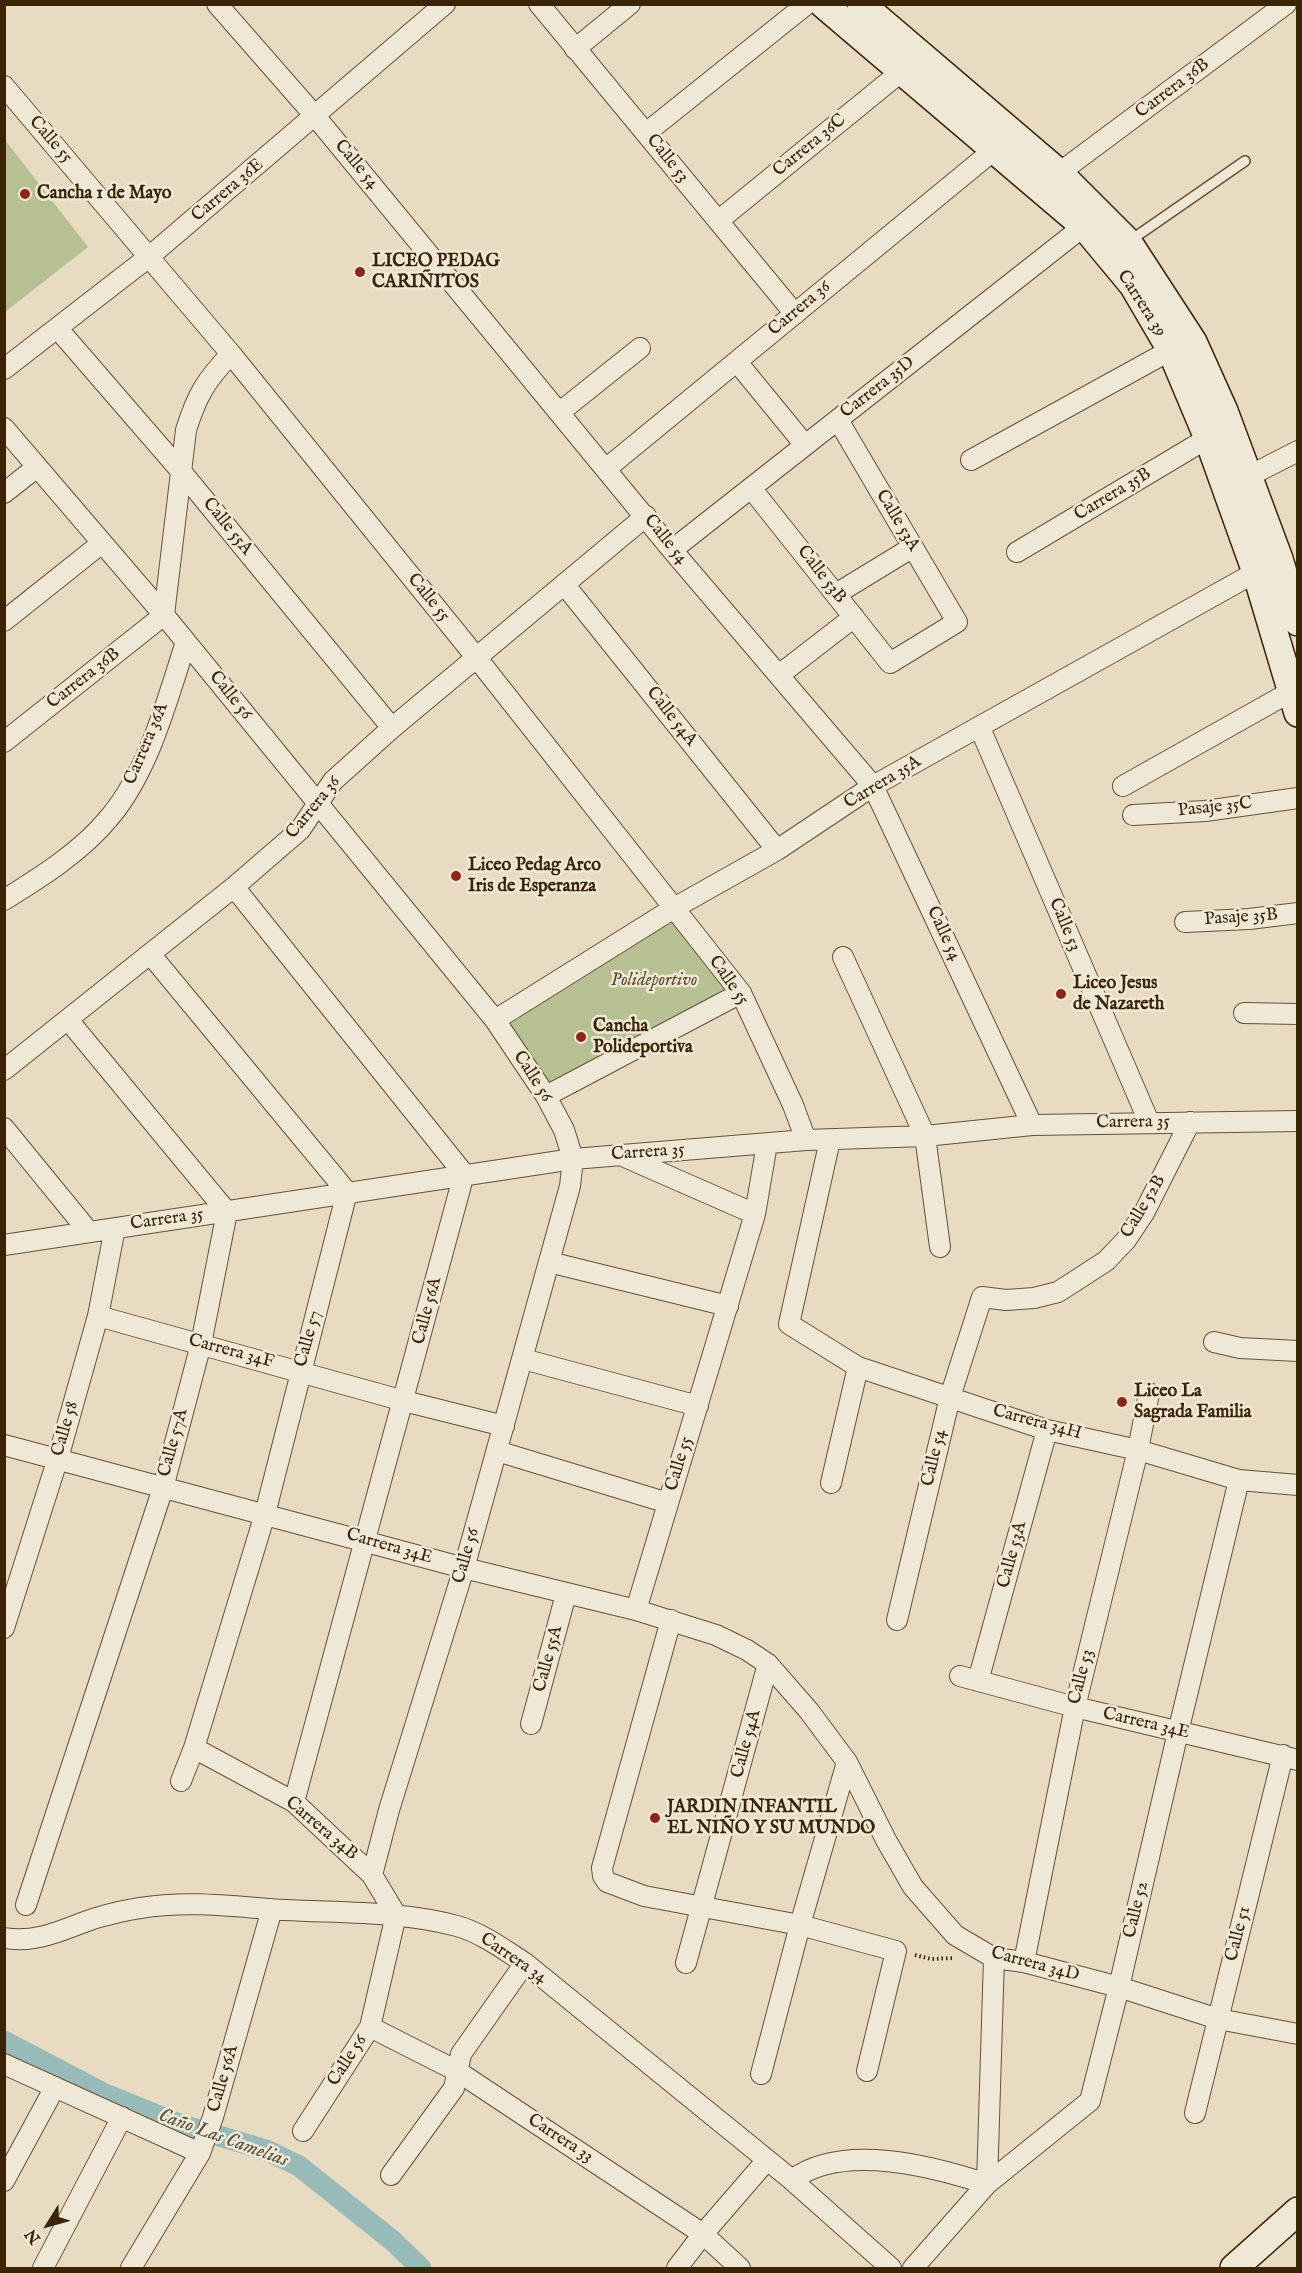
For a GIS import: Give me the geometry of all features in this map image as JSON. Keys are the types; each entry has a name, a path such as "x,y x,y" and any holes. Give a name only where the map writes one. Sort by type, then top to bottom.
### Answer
{"main road":[{"name":"Carrera 39","path":"823,4 1084,226 1132,285 1171,350 1208,438 1267,566 1298,622"},
{"name":"Carrera 39","path":"861,4 1059,173 1128,242 1193,342 1224,411 1249,476 1295,702"},
{"path":"1234,2268 1298,2211"}],"street":[{"name":"Calle 54","path":"217,4 315,116 607,468 672,550 873,786 1032,1125"},
{"name":"Carrera 36E","path":"4,369 150,256 445,4"},
{"name":"Calle 53","path":"539,4 795,314"},
{"path":"575,49 630,4"},
{"path":"646,133 807,4"},
{"name":"Carrera 36B","path":"1059,173 1286,4"},
{"name":"Carrera 36C","path":"718,221 902,71"},
{"name":"Calle 55","path":"4,86 231,354 476,657 741,993 793,1105 806,1140"},
{"name":"Carrera 36","path":"607,468 994,150"},
{"name":"Carrera 35D","path":"672,550 1084,226"},
{"name":"Calle 55A","path":"58,329 180,470 392,728"},
{"path":"560,412 640,348"},
{"path":"971,460 1171,350"},
{"path":"164,615 186,430 195,402 210,376 231,354"},
{"path":"737,362 805,445"},
{"name":"Calle 53A","path":"838,420 957,622 890,663"},
{"name":"Calle 56","path":"4,428 164,615 495,1020 546,1096 564,1130 573,1159 570,1186 523,1359 464,1568 389,1810 372,1875"},
{"name":"Carrera 35B","path":"1017,552 1208,438"},
{"path":"1249,476 1298,451"},
{"path":"4,493 37,467"},
{"name":"Calle 53B","path":"751,488 890,663"},
{"name":"Carrera 36","path":"4,1070 69,1021 234,887 300,830 333,781 392,728 646,516"},
{"path":"4,621 102,543"},
{"path":"836,594 913,547"},
{"name":"Carrera 35A","path":"495,1020 674,908 777,850 873,786 1267,566"},
{"name":"Calle 54A","path":"564,584 777,850"},
{"name":"Carrera 36B","path":"4,742 164,615"},
{"path":"779,675 854,617"},
{"name":"Carrera 36A","path":"4,900 71,854 109,818 135,779 152,739 186,642"},
{"path":"1123,786 1295,702"},
{"name":"Calle 53","path":"980,728 1149,1122"},
{"name":"Pasaje 35C","path":"1133,815 1205,811 1298,798"},
{"path":"234,887 464,1174"},
{"name":"Pasaje 35B","path":"1185,922 1249,919 1298,913"},
{"path":"151,955 347,1192"},
{"path":"843,957 925,1136 940,1247"},
{"path":"546,1096 741,993"},
{"path":"1244,1013 1298,1014"},
{"path":"69,1021 227,1212"},
{"name":"Carrera 35","path":"6,1249 89,1232 573,1159 806,1140 925,1136 1032,1125 1298,1121"},
{"name":"Calle 52B","path":"982,1297 1006,1300 1034,1298 1058,1292 1106,1261 1126,1240 1144,1213 1190,1122"},
{"path":"4,1128 89,1232"},
{"name":"Carrera 34H","path":"830,1140 789,1324 858,1366 1047,1430 1138,1450 1239,1480 1298,1485"},
{"name":"Calle 55","path":"636,1610 755,1215 767,1144"},
{"path":"622,1156 755,1215"},
{"name":"Calle 56A","path":"294,1802 464,1174"},
{"name":"Calle 57","path":"182,1781 265,1514 347,1192"},
{"name":"Calle 57A","path":"26,1905 163,1488 201,1344 227,1212"},
{"name":"Calle 58","path":"4,1628 98,1316 115,1228"},
{"path":"549,1262 728,1306"},
{"name":"Calle 54","path":"897,1620 950,1397 982,1297"},
{"name":"Carrera 34F","path":"98,1316 404,1401 504,1426"},
{"path":"1214,1342 1240,1348 1298,1351"},
{"path":"523,1359 698,1406"},
{"path":"831,1484 858,1366"},
{"name":"Calle 53","path":"1024,1962 1075,1707 1138,1450 1149,1394"},
{"name":"Calle 53A","path":"969,1678 1047,1430"},
{"name":"Carrera 34E","path":"4,1445 464,1568 671,1620 716,1635 747,1650 768,1664"},
{"path":"497,1451 668,1503"},
{"name":"Calle 52","path":"913,2268 987,2184 1090,2101 1119,1988 1239,1480"},
{"name":"Calle 55A","path":"531,1724 566,1594"},
{"path":"671,1620 602,1869 607,1882 644,1896 800,1925 896,1951 867,2071"},
{"name":"Calle 54A","path":"686,1963 768,1664"},
{"name":"Carrera 34D","path":"768,1664 809,1711 847,1762 886,1840 913,1887 955,1935 994,1958 1024,1962 1119,1988 1218,2019 1298,2034"},
{"name":"Carrera 34E","path":"969,1678 1075,1707 1290,1757"},
{"name":"Carrera 34B","path":"194,1748 294,1802 372,1875 396,1915"},
{"name":"Calle 51","path":"1195,2113 1218,2019 1290,1757"},
{"path":"761,2074 800,1925 847,1762"},
{"name":"Carrera 34","path":"4,1938 20,1941 46,1937 96,1918 171,1903 205,1903 396,1915 458,1927 488,1939 525,1963 792,2180 891,2268"},
{"name":"Calle 56A","path":"130,2268 202,2147 213,2117 272,1909"},
{"name":"Calle 56","path":"303,2131 370,2027 396,1915"},
{"path":"792,2180 816,2166 874,2161 916,2164 987,2184 994,1958"},
{"path":"391,2175 454,2088 461,2054 525,1963"},
{"name":"Carrera 33","path":"370,2027 457,2071 703,2234 740,2268"},
{"path":"4,2064 122,2117 202,2147"},
{"path":"4,2181 55,2087"},
{"path":"44,2268 122,2117"},
{"path":"676,2268 767,2160"}],"lane":[{"path":"1128,242 1245,161"}],"path":[{"path":"896,1951 931,1959 994,1958"}],"green space":[{"name":"Cancha 1 de Mayo","path":"5,140 88,247 5,312"},
{"name":"Polideportivo","path":"674,908 741,993 546,1096 495,1020"}],"waterway":[{"name":"Caño Las Camelias","path":"4,2041 105,2094 179,2124 266,2150 299,2166 393,2241 421,2268"}],"place":[{"name":"Cancha 1 de Mayo","path":"25,194"},
{"name":"LICEO PEDAG CARIÑITOS","path":"360,272"},
{"name":"Liceo Pedag Arco Iris de Esperanza","path":"456,876"},
{"name":"Liceo Jesus de Nazareth","path":"1061,994"},
{"name":"Cancha Polideportiva","path":"581,1037"},
{"name":"Liceo La Sagrada Familia","path":"1122,1402"},
{"name":"JARDIN INFANTIL EL NIÑO Y SU MUNDO","path":"655,1818"}]}
